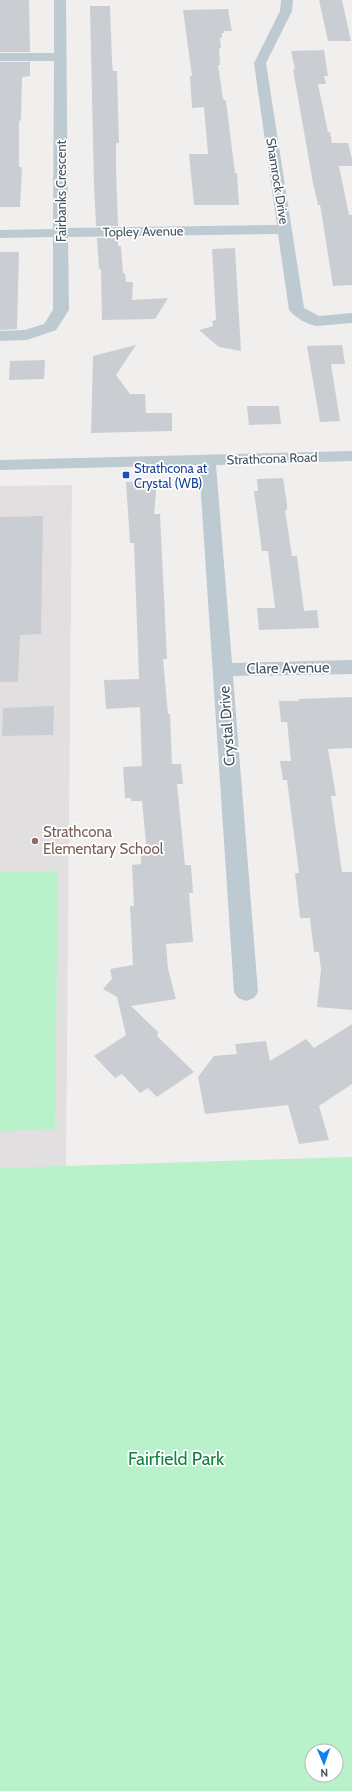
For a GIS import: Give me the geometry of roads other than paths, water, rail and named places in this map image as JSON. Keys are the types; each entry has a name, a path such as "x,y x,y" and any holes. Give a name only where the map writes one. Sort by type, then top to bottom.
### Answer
{"street":[{"name":"Fairbanks Crescent","path":"0,336 27,335 50,327 61,310 60,0"},
{"name":"Shamrock Drive","path":"287,0 286,11 260,63 297,310 316,321 352,318"},
{"path":"0,57 60,57"},
{"name":"Topley Avenue","path":"0,234 285,229"},
{"name":"Strathcona Road","path":"0,465 352,456"},
{"name":"Crystal Drive","path":"207,460 246,992"},
{"name":"Clare Avenue","path":"223,670 352,667"}],"place":[{"name":"Strathcona at Crystal (WB)","path":"126,475"},
{"name":"Strathcona Elementary School","path":"35,841"}],"park label":[{"name":"Fairfield Park","path":"176,1459"}]}
